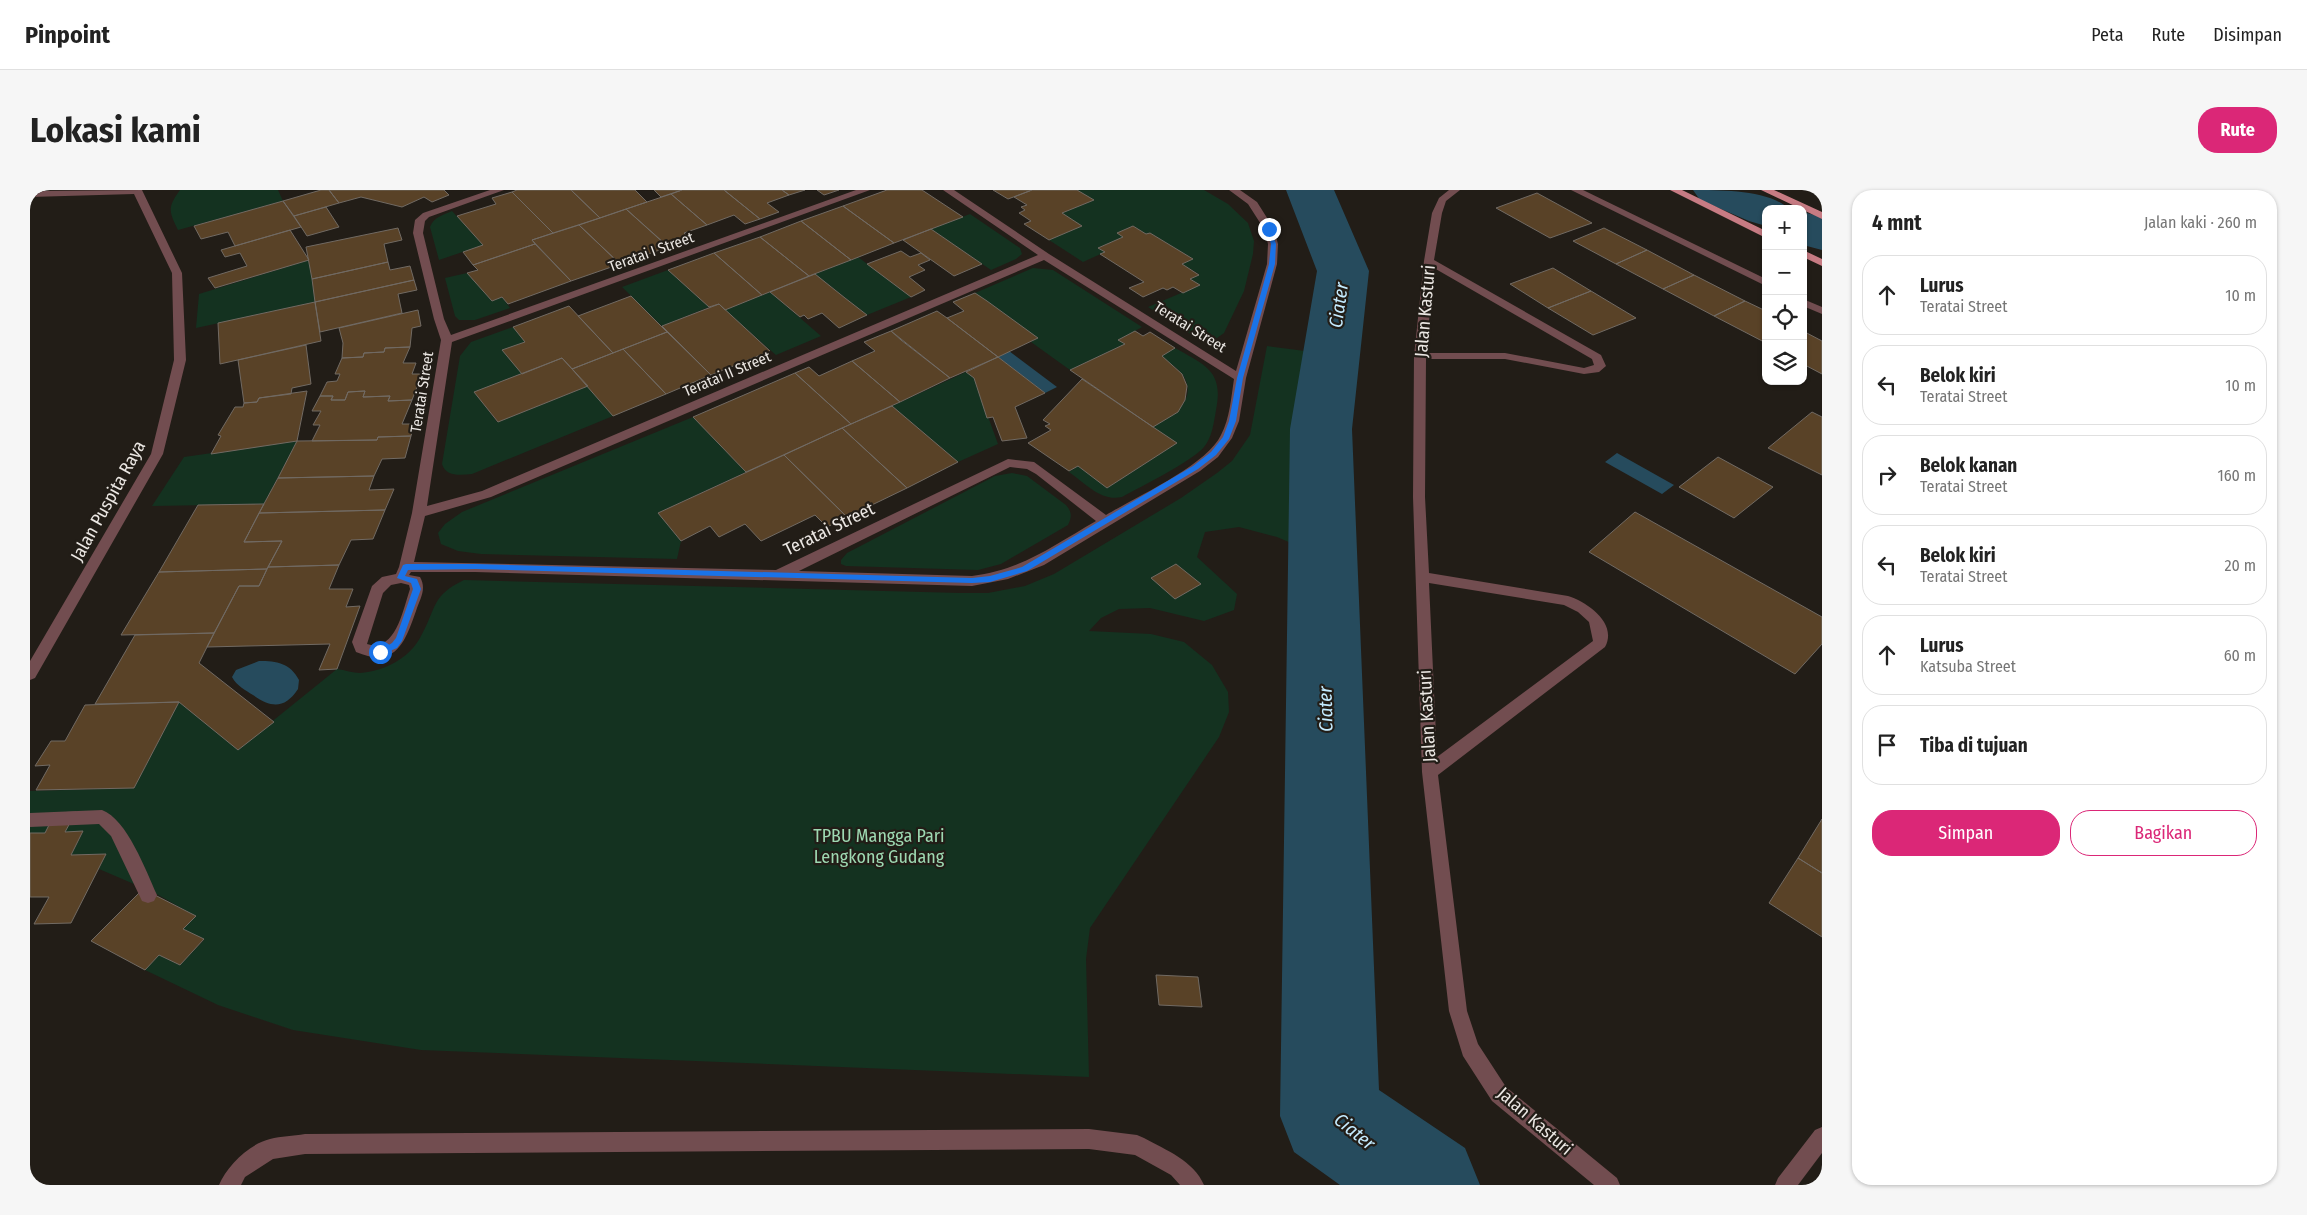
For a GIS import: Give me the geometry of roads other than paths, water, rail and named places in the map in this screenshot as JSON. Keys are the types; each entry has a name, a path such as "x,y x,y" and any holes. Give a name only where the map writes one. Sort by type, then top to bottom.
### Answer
{"main road":[{"path":"1675,190 1762,233"},
{"path":"1766,190 1822,216"},
{"path":"1807,255 1822,262"}],"street":[{"name":"Teratai Street","path":"403,572 419,513 447,340 439,319 418,232 418,224 426,215 499,190"},
{"name":"Teratai I Street","path":"447,340 864,190"},
{"name":"Teratai Street","path":"403,572 417,585 399,639 394,645 380,652 367,652 361,648 359,642 377,590 387,581 403,572 476,566 990,579 1040,562 1105,521 1196,468 1214,454 1226,438 1233,421 1240,378 1045,256 948,190"},
{"path":"1234,190 1252,202 1269,229 1273,244 1272,264 1240,378"},
{"name":"Jalan Kasturi","path":"1454,190 1442,200 1437,212 1429,261 1420,356 1421,577 1430,772 1458,1011 1470,1049 1499,1094 1610,1185"},
{"path":"1576,190 1762,282"},
{"path":"30,194 138,191"},
{"name":"Jalan Puspita Raya","path":"30,674 157,454 180,360 177,273 138,191"},
{"name":"Teratai II Street","path":"419,513 486,494 1045,256"},
{"path":"1420,356 1505,356 1584,371 1594,370 1600,366 1597,357 1429,261"},
{"path":"1807,304 1822,311"},
{"name":"Teratai Street","path":"780,574 1008,463 1030,465 1105,521"},
{"path":"1421,577 1569,601 1577,604 1592,616 1600,631 1600,643 1430,772"},
{"path":"30,820 102,818 117,831 148,895"},
{"path":"1786,1185 1822,1137"},
{"path":"228,1185 238,1170 269,1149 305,1144 1089,1139 1137,1146 1178,1168 1194,1185"}],"water":[{"path":"1009,351 1057,387 1045,393 998,357"},
{"path":"1617,453 1674,485 1662,494 1605,462"},
{"path":"259,661 282,664 295,674 299,680 298,689 293,696 283,703 272,704 244,689 234,680 232,677 236,670"}],"waterway":[{"name":"Ciater","path":"1310,190 1343,271 1321,429 1330,1116 1428,1185"},
{"path":"1717,190 1762,209"},
{"path":"1807,229 1822,235"}],"park label":[{"name":"TPBU Mangga Pari Lengkong Gudang","path":"879,846"}]}
